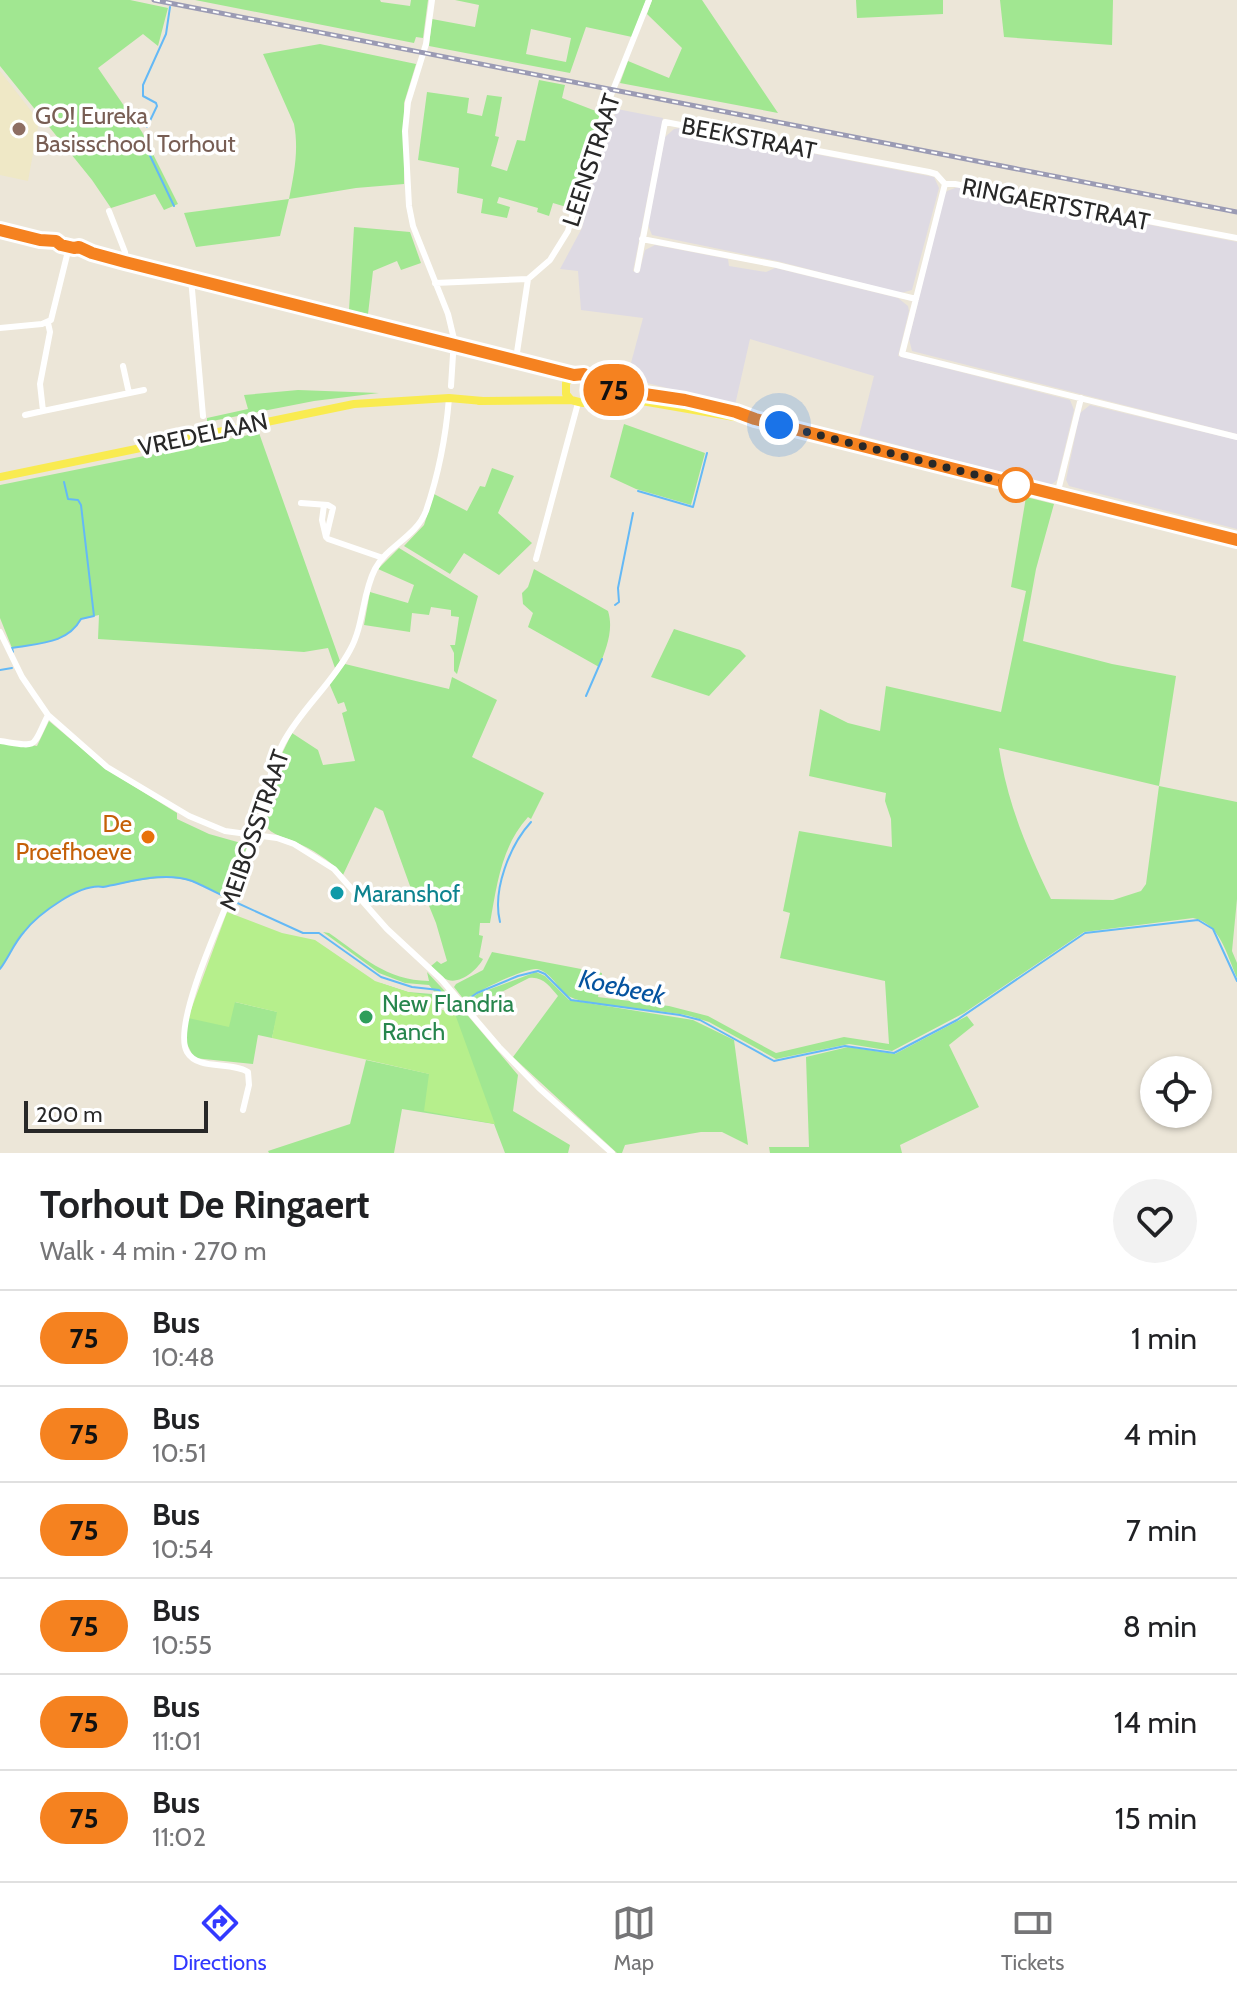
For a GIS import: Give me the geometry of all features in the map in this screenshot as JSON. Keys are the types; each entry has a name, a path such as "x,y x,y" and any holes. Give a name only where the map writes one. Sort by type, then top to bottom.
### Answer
{"main road":[{"path":"594,385 593,396 587,402 574,402 566,385 574,375 584,374 594,385 685,400 755,419"},
{"name":"VREDELAAN","path":"544,400 566,385"},
{"path":"593,396 755,419 1237,540"},
{"name":"VREDELAAN","path":"0,477 354,404 574,402"}],"street":[{"path":"432,0 426,44 408,102 405,131 413,226 448,314 455,345 451,386"},
{"name":"LEENSTRAAT","path":"528,279 550,260 568,231 591,145 649,0"},
{"name":"BEEKSTRAAT","path":"637,270 665,122 929,172 936,174 945,184"},
{"name":"RINGAERTSTRAAT","path":"1237,238 945,184 902,354 1237,437"},
{"path":"109,211 125,252 125,262"},
{"path":"0,230 40,240 54,247 68,247 78,253 92,253 574,375"},
{"path":"642,239 777,265 916,299"},
{"path":"0,328 48,323 51,320 68,247"},
{"path":"191,278 203,416"},
{"path":"435,283 528,279 516,359"},
{"path":"43,411 40,384 50,332 48,323"},
{"path":"123,366 129,393"},
{"path":"543,367 560,373 566,385"},
{"path":"25,415 144,390"},
{"path":"1057,495 1081,398"},
{"name":"MEIBOSSTRAAT","path":"243,1110 249,1085 248,1072 191,1058 184,1043 191,997 255,836 275,759 301,713 350,650 371,579 383,558 419,525 426,511 442,447 449,401"},
{"path":"536,559 574,402"},
{"path":"301,503 333,508 326,537 383,558"},
{"path":"0,632 22,677 48,715 107,767 157,799 216,828 277,838 294,844 334,869 529,1078 612,1153"},
{"path":"0,741 30,745 37,742 48,715"}],"shaded area":[{"name":"GO! Eureka Basisschool Torhout","path":"0,71 39,121 28,181 0,175"},
{"path":"617,109 663,118 633,271 639,273 645,250 655,245 728,259 729,266 766,272 775,268 898,298 908,306 909,311 898,356 1070,400 1074,410 1057,480 1051,485 859,435 874,376 750,339 735,405 627,378 643,318 581,310 578,271 560,269 582,228 598,162"},
{"path":"680,128 934,177 939,188 912,290 901,293 777,261 652,235 648,225 665,137"},
{"path":"958,187 1237,242 1237,434 912,351 909,339 944,196 947,191"},
{"path":"1090,405 1237,440 1237,529 1069,486 1066,480 1080,413"}],"green space":[{"path":"0,0 130,0 168,8 158,46 143,34 98,68 142,132 178,204 164,210 155,194 111,208 0,66"},
{"path":"195,0 380,0 410,6 411,0 428,0 423,38 416,37 414,43"},
{"path":"455,0 646,0 632,37 586,27 570,73 429,46 432,19 475,27 479,5","holes":["531,29 571,38 566,62 526,54"]},
{"path":"652,0 702,0 778,113 620,83 628,61 669,78 682,48 647,14"},
{"path":"856,0 943,0 943,14 857,18"},
{"path":"1000,0 1113,0 1112,45 1004,37"},
{"path":"320,44 416,64 404,103 404,184 289,199 296,153 294,124 263,54"},
{"path":"539,80 565,85 562,98 601,113 583,160 573,209 553,203 549,216 537,212 538,208 499,197 497,203 510,207 507,218 481,213 483,199 457,193 459,168 418,160 427,92 469,98 467,113 482,116 487,95 502,97 495,136 499,137 491,166 507,171 517,140 525,141"},
{"path":"289,199 280,236 196,247 184,213"},
{"path":"354,227 410,232 421,263 401,270 397,261 373,271 368,314 349,310"},
{"path":"298,390 379,393 314,401 207,422 207,418 248,409 244,395"},
{"path":"624,424 705,453 691,505 636,489 610,477"},
{"path":"259,433 340,661 335,668 328,648 304,652 98,639 99,615 81,619 60,638 12,648 0,618 0,485"},
{"path":"492,468 514,476 498,513 532,543 499,575 464,553 450,574 404,546 424,525 434,494 467,511 480,486 485,487"},
{"path":"1026,497 1054,504 1036,569 1023,641 1112,664 1176,676 1159,786 1237,802 1237,899 1232,951 1237,963 1237,978 1216,933 1210,926 1193,918 1084,932 964,1013 892,1051 849,1044 776,1059 709,1022 690,1016 575,999 537,969 500,981 465,1001 454,987 483,970 492,952 602,973 598,997 669,1006 708,1016 776,1053 844,1037 889,1044 885,981 780,958 790,913 783,911 799,831 892,847 886,793 809,776 820,709 848,723 880,731 886,686 1001,712 1026,591 1011,587","holes":["999,748 1159,786 1146,884 1141,891 1113,900 1051,899 1019,825"]},
{"path":"399,548 478,596 457,674 450,645 455,645 459,617 451,616 451,610 431,607 429,615 412,613 410,632 364,625 370,592 408,603 414,585 378,569"},
{"path":"534,569 608,611 610,632 599,667 528,627 533,613 523,604 522,593 528,587"},
{"path":"674,629 740,650 746,656 709,696 651,677"},
{"path":"345,664 449,689 452,677 497,700 472,757 544,793 531,819 528,817 519,829 506,854 490,923 480,923 479,935 483,936 479,957 483,959 473,971 458,980 446,979 431,966 437,961 441,964 447,961 436,923 423,891 414,897 383,811 375,807 343,875 320,855 274,834 265,825 276,766 292,733 318,750 323,765 355,761 342,713 347,711 344,702 338,704 329,683"},
{"path":"49,721 106,769 177,813 177,819 209,834 241,843 243,838 247,838 249,842 227,898 196,883 176,878 82,890 60,901 30,925 0,969 0,740 37,746"},
{"name":"New Flandria Ranch","path":"227,912 282,933 315,940 375,981 430,996 439,1008 455,1014 495,1124 424,1111 429,1074 272,1038 277,1012 235,1002 229,1027 188,1018"},
{"path":"323,932 387,972 429,981 427,972 455,1002 447,1007 429,985 405,983 379,973"},
{"path":"536,972 545,976 569,1000 693,1020 734,1040 748,1145 722,1132 701,1132 625,1145 622,1153 617,1153 513,1057 558,996 549,986 542,980 529,978 470,1008 467,1003 477,994"},
{"path":"380,983 408,992 432,994 441,1009 451,1015 463,1010 518,1075 513,1111 570,1145 568,1153 505,1153 494,1124 402,1109 394,1153 269,1153 350,1124 366,1060 430,1074"},
{"path":"235,1002 278,1012 272,1038 258,1035 253,1064 194,1058 186,1042 188,1018"},
{"path":"967,1016 974,1025 949,1045 979,1107 900,1145 902,1153 770,1153 769,1147 809,1147 806,1057 848,1047 895,1054"}],"waterway":[{"path":"147,127 157,106 143,96 143,85 166,34 170,7"},
{"path":"143,141 174,206"},
{"path":"638,491 693,507 707,453"},
{"path":"13,652 12,648 60,638 81,619 94,616 81,505 78,500 68,499 64,482"},
{"path":"615,605 619,602 618,588 633,513"},
{"path":"586,696 602,659"},
{"path":"0,670 12,668"},
{"path":"500,922 499,896 505,869 516,843 531,822"},
{"name":"Koebeek","path":"0,969 30,925 60,901 83,890 170,877 192,881 227,898"},
{"name":"Koebeek","path":"233,901 303,933 319,933 381,977 412,987 439,990 450,1006 458,1005"},
{"name":"Koebeek","path":"464,1002 477,993 538,971 571,1000 700,1020 774,1061 845,1046 894,1053 957,1020 1085,933 1198,920 1213,929 1237,981"}],"railway":[{"path":"154,0 1237,212"}],"bus line":[{"name":"75","path":"0,230 56,241 125,262 574,375 584,374 597,387 685,400 736,412 1237,540"}],"place":[{"name":"GO! Eureka Basisschool Torhout","path":"19,129"},
{"name":"De Proefhoeve","path":"148,837"},
{"name":"Maranshof","path":"337,893"},
{"name":"New Flandria Ranch","path":"366,1017"}],"route":[{"path":"779,425 1016,485"}]}
